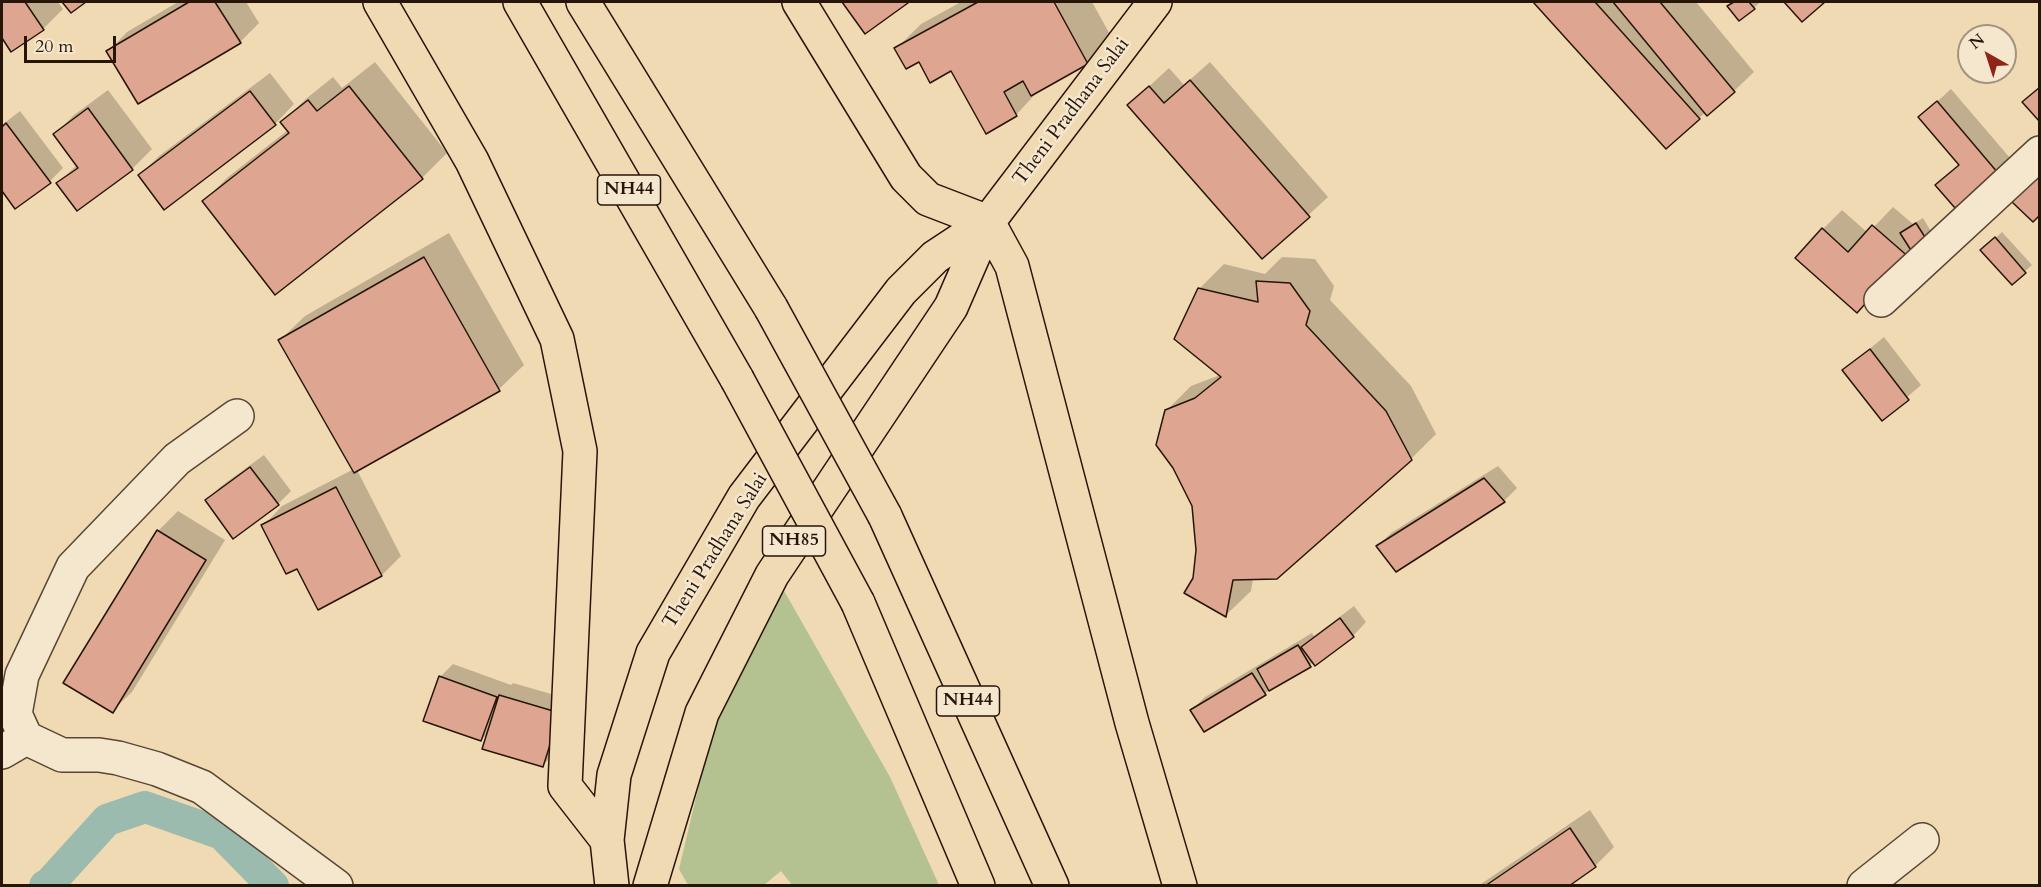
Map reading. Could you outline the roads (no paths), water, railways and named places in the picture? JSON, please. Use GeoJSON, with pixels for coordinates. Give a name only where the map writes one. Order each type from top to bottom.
{"type":"FeatureCollection","features":[{"type":"Feature","properties":{"kind":"main road"},"geometry":{"type":"LineString","coordinates":[[380,2],[472,161],[558,339],[580,451],[565,786],[607,840]]}},
{"type":"Feature","properties":{"kind":"main road","name":"NH44"},"geometry":{"type":"LineString","coordinates":[[520,2],[737,380],[858,603],[978,885]]}},
{"type":"Feature","properties":{"kind":"main road","name":"NH44"},"geometry":{"type":"LineString","coordinates":[[583,2],[771,309],[885,516],[1052,885]]}},
{"type":"Feature","properties":{"kind":"main road"},"geometry":{"type":"LineString","coordinates":[[799,2],[906,177],[928,200],[988,222],[1012,266],[1132,723],[1180,885]]}},
{"type":"Feature","properties":{"kind":"main road","name":"Theni Pradhana Salai"},"geometry":{"type":"LineString","coordinates":[[650,885],[702,713],[772,575],[951,307],[988,222],[1155,2]]}},
{"type":"Feature","properties":{"kind":"main road","name":"Theni Pradhana Salai"},"geometry":{"type":"LineString","coordinates":[[612,885],[607,840],[614,775],[652,653],[744,497],[901,291],[935,257],[988,222]]}},
{"type":"Feature","properties":{"kind":"street"},"geometry":{"type":"LineString","coordinates":[[1881,300],[2040,153]]}},
{"type":"Feature","properties":{"kind":"street"},"geometry":{"type":"LineString","coordinates":[[237,416],[177,459],[73,567],[22,675],[15,714],[14,745],[62,755],[99,755],[118,758],[202,787],[336,885]]}},
{"type":"Feature","properties":{"kind":"street"},"geometry":{"type":"LineString","coordinates":[[1864,885],[1922,840]]}},
{"type":"Feature","properties":{"kind":"waterway"},"geometry":{"type":"LineString","coordinates":[[45,886],[107,820],[145,807],[222,834],[273,886]]}}]}
